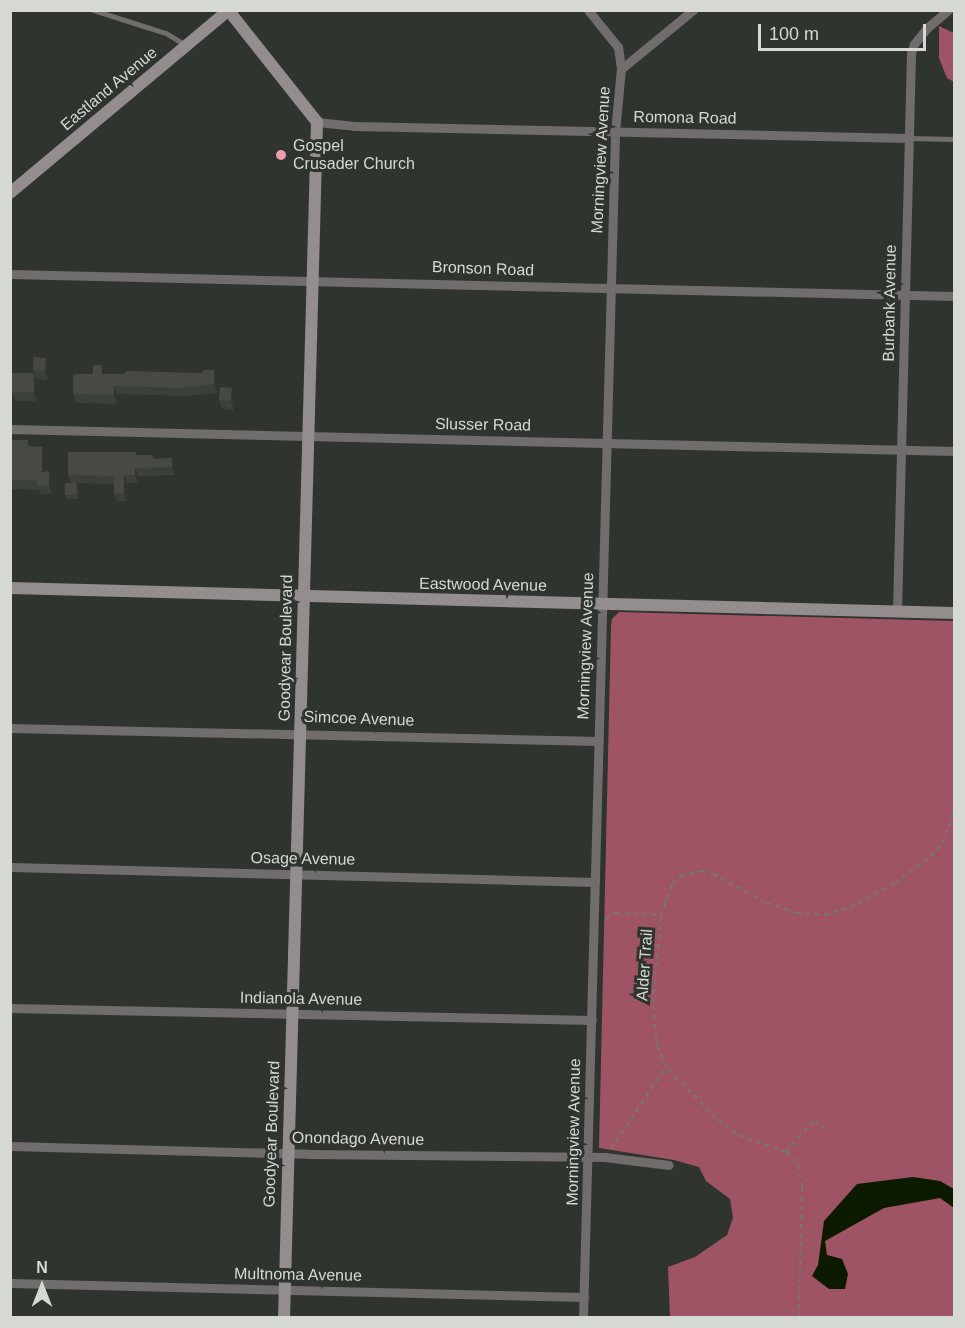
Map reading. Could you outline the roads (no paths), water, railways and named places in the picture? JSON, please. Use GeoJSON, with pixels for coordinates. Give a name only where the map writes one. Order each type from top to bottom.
{"type":"FeatureCollection","features":[{"type":"Feature","properties":{"kind":"street"},"geometry":{"type":"LineString","coordinates":[[588,10],[618,47],[621,69]]}},
{"type":"Feature","properties":{"kind":"street","name":"Morningview Avenue"},"geometry":{"type":"LineString","coordinates":[[583,1317],[615,132],[621,69],[693,10]]}},
{"type":"Feature","properties":{"kind":"street","name":"Burbank Avenue"},"geometry":{"type":"LineString","coordinates":[[897,610],[911,53],[914,44],[928,27],[948,10]]}},
{"type":"Feature","properties":{"kind":"street","name":"Eastland Avenue"},"geometry":{"type":"LineString","coordinates":[[10,193],[229,11]]}},
{"type":"Feature","properties":{"kind":"street"},"geometry":{"type":"LineString","coordinates":[[229,11],[317,122]]}},
{"type":"Feature","properties":{"kind":"street","name":"Romona Road"},"geometry":{"type":"LineString","coordinates":[[317,122],[354,126],[908,138]]}},
{"type":"Feature","properties":{"kind":"street","name":"Goodyear Boulevard"},"geometry":{"type":"LineString","coordinates":[[284,1317],[317,122]]}},
{"type":"Feature","properties":{"kind":"street","name":"Bronson Road"},"geometry":{"type":"LineString","coordinates":[[10,274],[312,279],[954,296]]}},
{"type":"Feature","properties":{"kind":"street","name":"Slusser Road"},"geometry":{"type":"LineString","coordinates":[[10,429],[954,452]]}},
{"type":"Feature","properties":{"kind":"street","name":"Eastwood Avenue"},"geometry":{"type":"LineString","coordinates":[[10,588],[954,613]]}},
{"type":"Feature","properties":{"kind":"street","name":"Simcoe Avenue"},"geometry":{"type":"LineString","coordinates":[[10,728],[301,732],[599,741]]}},
{"type":"Feature","properties":{"kind":"street","name":"Osage Avenue"},"geometry":{"type":"LineString","coordinates":[[10,867],[595,882]]}},
{"type":"Feature","properties":{"kind":"street","name":"Indianola Avenue"},"geometry":{"type":"LineString","coordinates":[[10,1008],[592,1020]]}},
{"type":"Feature","properties":{"kind":"street","name":"Onondago Avenue"},"geometry":{"type":"LineString","coordinates":[[10,1146],[287,1153],[589,1158],[605,1156],[668,1165]]}},
{"type":"Feature","properties":{"kind":"street","name":"Multnoma Avenue"},"geometry":{"type":"LineString","coordinates":[[10,1282],[584,1297]]}},
{"type":"Feature","properties":{"kind":"lane"},"geometry":{"type":"LineString","coordinates":[[93,10],[166,33],[186,45]]}},
{"type":"Feature","properties":{"kind":"lane"},"geometry":{"type":"LineString","coordinates":[[908,138],[954,140]]}},
{"type":"Feature","properties":{"kind":"place","name":"Gospel Crusader Church"},"geometry":{"type":"Point","coordinates":[281,155]}}]}
